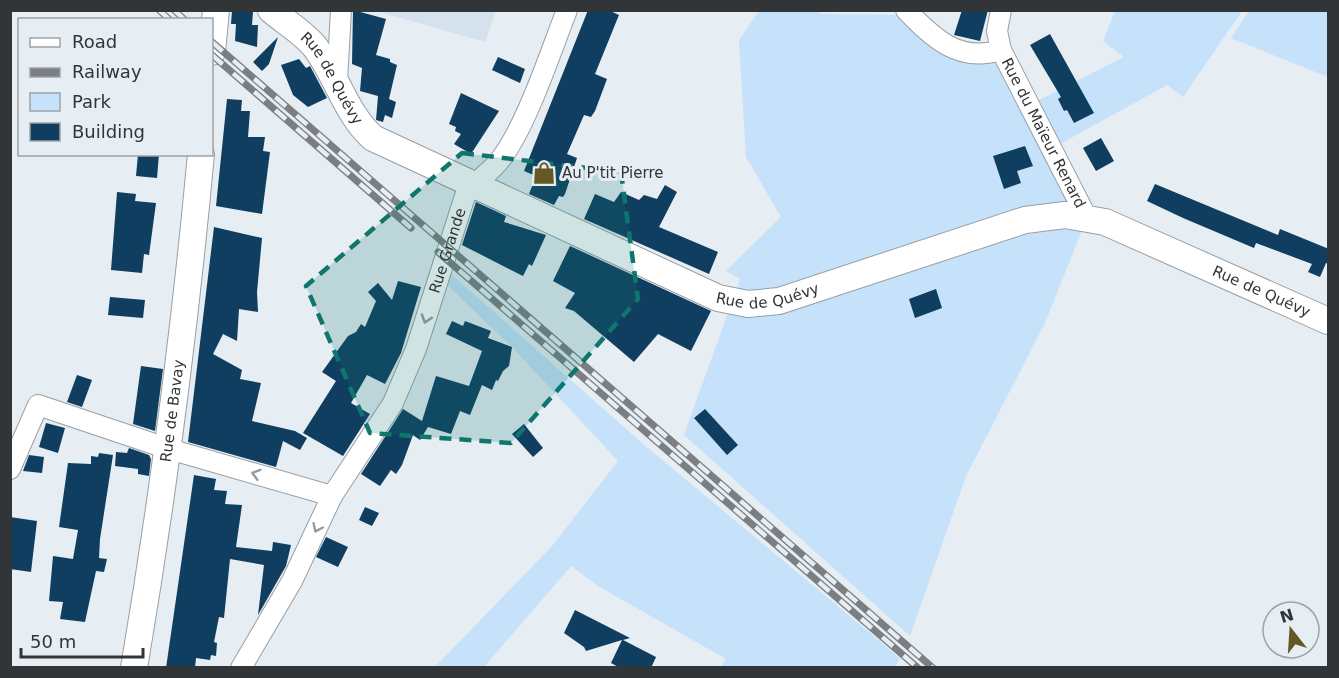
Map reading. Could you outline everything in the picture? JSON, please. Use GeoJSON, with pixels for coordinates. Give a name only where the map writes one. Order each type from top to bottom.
{"type":"FeatureCollection","features":[{"type":"Feature","properties":{"kind":"main road"},"geometry":{"type":"LineString","coordinates":[[213,42],[216,10]]}},
{"type":"Feature","properties":{"kind":"main road","name":"Rue de Quévy"},"geometry":{"type":"LineString","coordinates":[[271,10],[314,45],[337,81],[360,127],[373,138],[705,292],[748,304],[779,302],[1025,220],[1065,215],[1105,222],[1329,321]]}},
{"type":"Feature","properties":{"kind":"main road","name":"Rue de Bavay"},"geometry":{"type":"LineString","coordinates":[[134,668],[169,449],[188,298],[201,156]]}},
{"type":"Feature","properties":{"kind":"street"},"geometry":{"type":"LineString","coordinates":[[337,81],[341,10]]}},
{"type":"Feature","properties":{"kind":"street","name":"Rue Grande"},"geometry":{"type":"LineString","coordinates":[[241,668],[292,581],[332,496],[393,403],[416,349],[465,196],[472,184],[486,176],[501,159],[518,127],[567,10]]}},
{"type":"Feature","properties":{"kind":"street","name":"Rue du Maïeur Renard"},"geometry":{"type":"LineString","coordinates":[[906,10],[954,50],[985,55],[1001,50],[1088,218]]}},
{"type":"Feature","properties":{"kind":"street"},"geometry":{"type":"LineString","coordinates":[[1001,10],[997,31],[1001,50]]}},
{"type":"Feature","properties":{"kind":"street"},"geometry":{"type":"LineString","coordinates":[[10,469],[38,405],[169,449],[332,496]]}},
{"type":"Feature","properties":{"kind":"highlighted area"},"geometry":{"type":"Polygon","coordinates":[[[462,153],[621,172],[638,299],[511,443],[370,433],[306,286],[462,153]]]}},
{"type":"Feature","properties":{"kind":"shaded area"},"geometry":{"type":"Polygon","coordinates":[[[496,10],[485,42],[376,11],[496,10]]]}},
{"type":"Feature","properties":{"kind":"green space"},"geometry":{"type":"Polygon","coordinates":[[[759,11],[910,15],[954,50],[1001,50],[1087,218],[1045,323],[966,476],[910,636],[684,435],[740,279],[726,271],[781,217],[746,157],[739,40],[759,11]]]}},
{"type":"Feature","properties":{"kind":"green space"},"geometry":{"type":"Polygon","coordinates":[[[1115,11],[1242,11],[1183,97],[1167,85],[1060,144],[1037,101],[1124,57],[1103,41],[1115,11]]]}},
{"type":"Feature","properties":{"kind":"green space"},"geometry":{"type":"Polygon","coordinates":[[[1249,11],[1328,11],[1328,77],[1231,38],[1249,11]]]}},
{"type":"Feature","properties":{"kind":"green space"},"geometry":{"type":"Polygon","coordinates":[[[444,268],[642,443],[889,649],[899,658],[896,667],[721,667],[726,659],[598,586],[571,566],[484,667],[434,668],[553,545],[618,461],[512,347],[441,279],[444,268]]]}},
{"type":"Feature","properties":{"kind":"building"},"geometry":{"type":"Polygon","coordinates":[[[353,10],[386,19],[376,55],[390,59],[390,62],[397,65],[389,99],[396,102],[392,118],[385,115],[383,122],[376,120],[378,96],[360,91],[362,68],[352,64],[353,10]]]}},
{"type":"Feature","properties":{"kind":"building"},"geometry":{"type":"Polygon","coordinates":[[[588,10],[608,10],[619,15],[595,74],[607,79],[595,111],[591,117],[584,115],[567,154],[577,158],[565,194],[563,197],[559,196],[554,205],[529,194],[536,176],[524,171],[588,10]]]}},
{"type":"Feature","properties":{"kind":"building"},"geometry":{"type":"Polygon","coordinates":[[[962,10],[988,10],[980,41],[954,35],[962,10]]]}},
{"type":"Feature","properties":{"kind":"building"},"geometry":{"type":"Polygon","coordinates":[[[232,11],[253,12],[252,25],[258,25],[257,47],[235,41],[236,24],[231,24],[232,11]]]}},
{"type":"Feature","properties":{"kind":"building"},"geometry":{"type":"Polygon","coordinates":[[[1050,34],[1094,113],[1074,123],[1067,110],[1064,111],[1058,99],[1061,97],[1030,45],[1050,34]]]}},
{"type":"Feature","properties":{"kind":"building"},"geometry":{"type":"Polygon","coordinates":[[[278,37],[269,64],[262,71],[253,62],[278,37]]]}},
{"type":"Feature","properties":{"kind":"building"},"geometry":{"type":"Polygon","coordinates":[[[498,57],[525,69],[520,83],[492,70],[498,57]]]}},
{"type":"Feature","properties":{"kind":"building"},"geometry":{"type":"Polygon","coordinates":[[[299,59],[306,68],[310,66],[327,98],[308,107],[293,95],[281,65],[299,59]]]}},
{"type":"Feature","properties":{"kind":"building"},"geometry":{"type":"Polygon","coordinates":[[[461,93],[499,111],[471,154],[454,144],[461,134],[455,131],[456,127],[449,124],[461,93]]]}},
{"type":"Feature","properties":{"kind":"building"},"geometry":{"type":"Polygon","coordinates":[[[227,99],[242,100],[241,111],[250,111],[248,137],[265,137],[263,151],[270,152],[262,214],[216,206],[227,99]]]}},
{"type":"Feature","properties":{"kind":"building"},"geometry":{"type":"Polygon","coordinates":[[[1101,138],[1114,161],[1096,171],[1083,148],[1101,138]]]}},
{"type":"Feature","properties":{"kind":"building"},"geometry":{"type":"Polygon","coordinates":[[[1025,146],[1033,166],[1017,171],[1021,183],[1004,189],[993,156],[1025,146]]]}},
{"type":"Feature","properties":{"kind":"building"},"geometry":{"type":"Polygon","coordinates":[[[138,156],[159,156],[157,178],[136,176],[138,156]]]}},
{"type":"Feature","properties":{"kind":"building"},"geometry":{"type":"Polygon","coordinates":[[[1155,184],[1278,235],[1280,229],[1329,249],[1329,264],[1326,263],[1320,277],[1308,272],[1312,264],[1256,243],[1254,248],[1183,218],[1147,201],[1155,184]]]}},
{"type":"Feature","properties":{"kind":"building"},"geometry":{"type":"Polygon","coordinates":[[[665,185],[677,192],[659,227],[718,252],[709,274],[584,219],[595,194],[614,202],[621,192],[639,200],[644,195],[657,199],[665,185]]]}},
{"type":"Feature","properties":{"kind":"building"},"geometry":{"type":"Polygon","coordinates":[[[117,192],[136,194],[135,201],[156,203],[149,255],[144,254],[142,273],[111,270],[117,192]]]}},
{"type":"Feature","properties":{"kind":"building"},"geometry":{"type":"Polygon","coordinates":[[[476,202],[506,216],[504,222],[546,235],[532,266],[529,264],[523,276],[462,245],[476,202]]]}},
{"type":"Feature","properties":{"kind":"building"},"geometry":{"type":"Polygon","coordinates":[[[214,227],[262,238],[257,292],[258,312],[239,309],[237,341],[223,334],[213,354],[242,370],[240,379],[261,383],[252,421],[295,431],[307,438],[300,450],[283,441],[276,467],[188,442],[214,227]]]}},
{"type":"Feature","properties":{"kind":"building"},"geometry":{"type":"Polygon","coordinates":[[[570,246],[711,311],[691,351],[658,334],[634,362],[574,311],[565,308],[575,293],[553,281],[570,246]]]}},
{"type":"Feature","properties":{"kind":"building"},"geometry":{"type":"Polygon","coordinates":[[[398,281],[421,287],[401,353],[385,384],[367,375],[351,403],[370,414],[343,456],[303,433],[336,381],[322,372],[348,336],[356,332],[361,324],[365,327],[376,301],[368,292],[378,283],[392,300],[398,281]]]}},
{"type":"Feature","properties":{"kind":"building"},"geometry":{"type":"Polygon","coordinates":[[[936,289],[942,308],[915,318],[909,299],[936,289]]]}},
{"type":"Feature","properties":{"kind":"building"},"geometry":{"type":"Polygon","coordinates":[[[110,297],[145,300],[143,318],[108,315],[110,297]]]}},
{"type":"Feature","properties":{"kind":"building"},"geometry":{"type":"Polygon","coordinates":[[[452,321],[463,326],[465,321],[491,331],[488,338],[512,347],[509,366],[503,371],[498,381],[496,380],[492,390],[482,385],[470,415],[460,411],[451,434],[428,427],[420,440],[413,435],[402,465],[396,474],[391,470],[380,486],[361,474],[403,409],[422,421],[436,376],[469,386],[482,351],[446,334],[452,321]]]}},
{"type":"Feature","properties":{"kind":"building"},"geometry":{"type":"Polygon","coordinates":[[[141,366],[163,369],[155,431],[133,424],[141,366]]]}},
{"type":"Feature","properties":{"kind":"building"},"geometry":{"type":"Polygon","coordinates":[[[77,375],[92,380],[82,407],[67,402],[77,375]]]}},
{"type":"Feature","properties":{"kind":"building"},"geometry":{"type":"Polygon","coordinates":[[[705,409],[738,445],[727,455],[694,418],[705,409]]]}},
{"type":"Feature","properties":{"kind":"building"},"geometry":{"type":"Polygon","coordinates":[[[46,423],[65,428],[58,453],[39,447],[46,423]]]}},
{"type":"Feature","properties":{"kind":"building"},"geometry":{"type":"Polygon","coordinates":[[[524,424],[543,448],[533,457],[512,434],[524,424]]]}},
{"type":"Feature","properties":{"kind":"building"},"geometry":{"type":"Polygon","coordinates":[[[129,448],[149,455],[151,459],[149,476],[138,474],[138,469],[115,466],[116,452],[127,453],[129,448]]]}},
{"type":"Feature","properties":{"kind":"building"},"geometry":{"type":"Polygon","coordinates":[[[99,453],[113,455],[100,539],[99,558],[107,559],[104,572],[96,571],[85,622],[60,619],[63,602],[49,601],[53,556],[73,559],[78,530],[59,527],[68,463],[91,464],[91,456],[98,457],[99,453]]]}},
{"type":"Feature","properties":{"kind":"building"},"geometry":{"type":"Polygon","coordinates":[[[29,455],[44,457],[42,473],[23,471],[29,455]]]}},
{"type":"Feature","properties":{"kind":"building"},"geometry":{"type":"Polygon","coordinates":[[[194,475],[216,479],[214,490],[227,491],[225,504],[242,505],[236,547],[272,551],[273,542],[291,545],[286,566],[258,615],[264,565],[230,559],[224,618],[219,617],[214,642],[217,643],[216,656],[211,655],[210,660],[196,658],[195,668],[166,668],[194,475]]]}},
{"type":"Feature","properties":{"kind":"building"},"geometry":{"type":"Polygon","coordinates":[[[365,507],[379,513],[372,526],[359,520],[365,507]]]}},
{"type":"Feature","properties":{"kind":"building"},"geometry":{"type":"Polygon","coordinates":[[[10,517],[37,521],[31,572],[10,569],[10,517]]]}},
{"type":"Feature","properties":{"kind":"building"},"geometry":{"type":"Polygon","coordinates":[[[326,537],[348,547],[338,567],[316,557],[326,537]]]}},
{"type":"Feature","properties":{"kind":"building"},"geometry":{"type":"Polygon","coordinates":[[[575,610],[630,638],[623,640],[656,657],[651,668],[620,668],[611,663],[622,640],[586,651],[584,647],[564,633],[575,610]]]}},
{"type":"Feature","properties":{"kind":"railway"},"geometry":{"type":"LineString","coordinates":[[159,10],[168,18]]}},
{"type":"Feature","properties":{"kind":"railway"},"geometry":{"type":"LineString","coordinates":[[174,10],[183,18]]}},
{"type":"Feature","properties":{"kind":"railway"},"geometry":{"type":"LineString","coordinates":[[213,43],[933,668]]}},
{"type":"Feature","properties":{"kind":"railway"},"geometry":{"type":"LineString","coordinates":[[213,56],[411,228]]}},
{"type":"Feature","properties":{"kind":"railway"},"geometry":{"type":"LineString","coordinates":[[438,252],[918,668]]}},
{"type":"Feature","properties":{"kind":"place","name":"Au P'tit Pierre"},"geometry":{"type":"Point","coordinates":[544,173]}}]}
